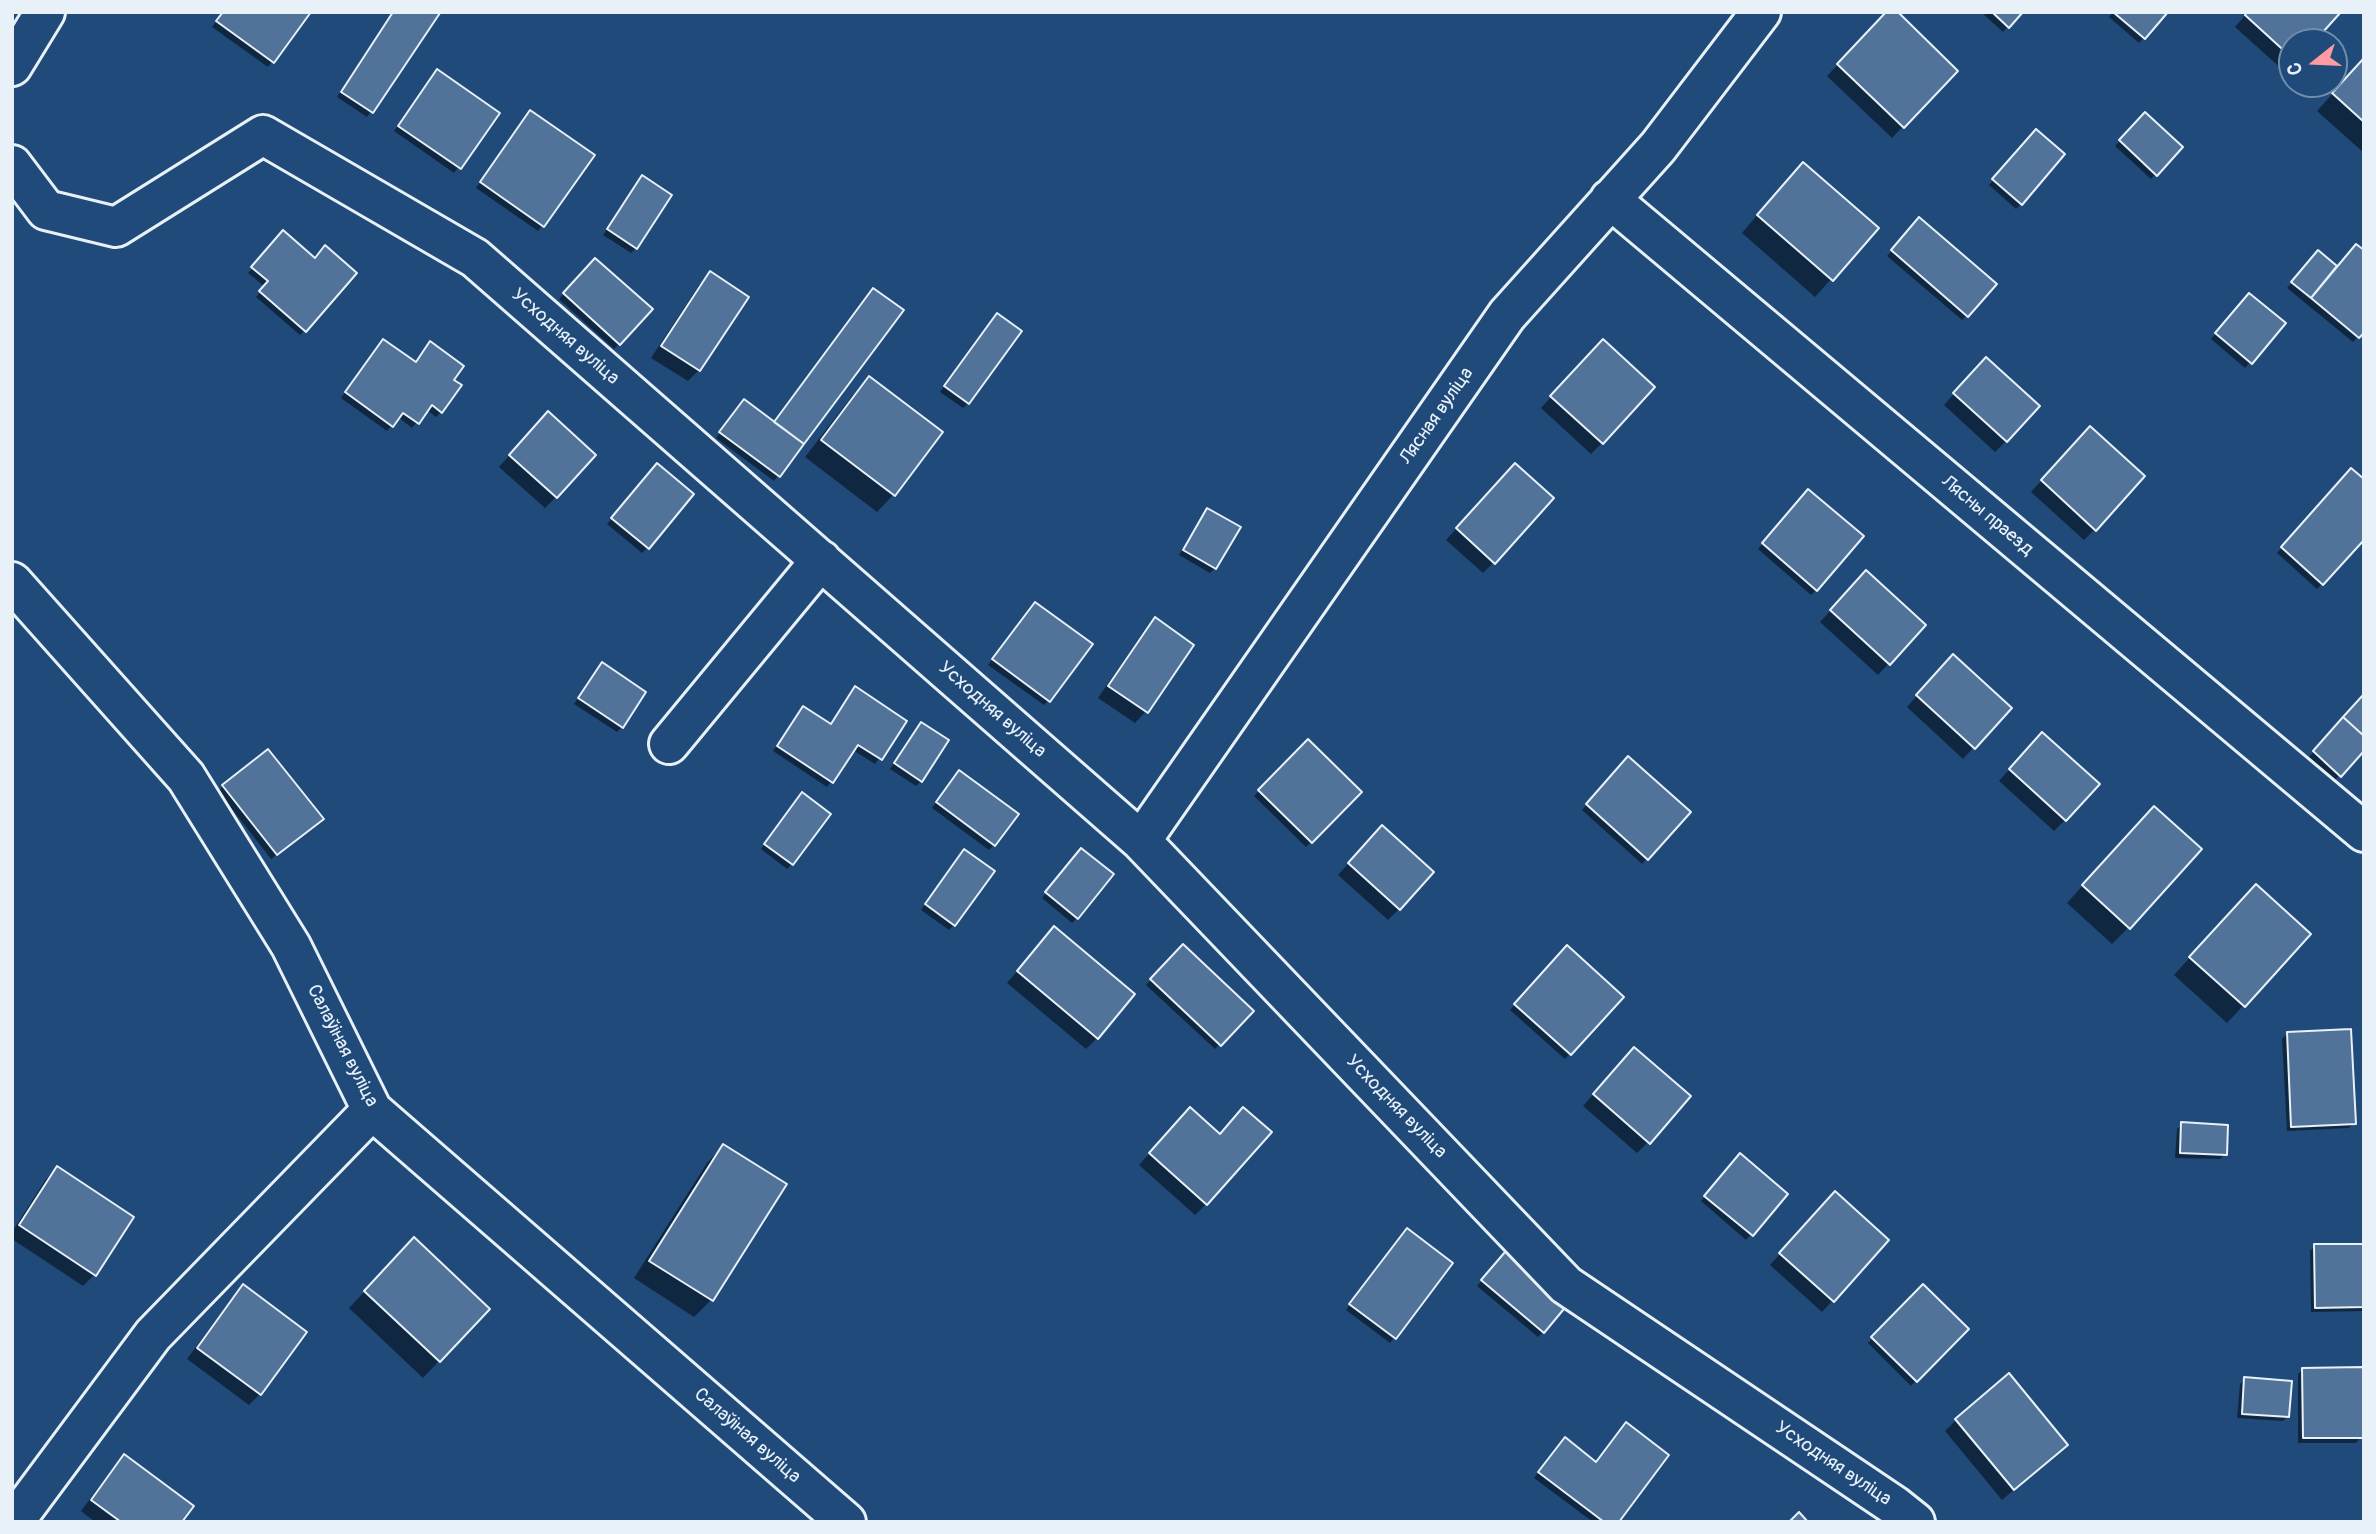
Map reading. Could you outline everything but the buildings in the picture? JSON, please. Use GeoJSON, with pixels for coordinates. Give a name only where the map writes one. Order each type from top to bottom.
{"type":"FeatureCollection","features":[{"type":"Feature","properties":{"kind":"street"},"geometry":{"type":"LineString","coordinates":[[12,65],[45,12]]}},
{"type":"Feature","properties":{"kind":"street","name":"Лясная вуліца"},"geometry":{"type":"LineString","coordinates":[[1141,841],[1507,316],[1658,147],[1760,12]]}},
{"type":"Feature","properties":{"kind":"street","name":"Усходняя вуліца"},"geometry":{"type":"LineString","coordinates":[[12,164],[46,210],[116,227],[263,135],[475,258],[1141,841],[1566,1285],[1915,1522]]}},
{"type":"Feature","properties":{"kind":"street","name":"Лясны праезд"},"geometry":{"type":"LineString","coordinates":[[1610,199],[2364,832]]}},
{"type":"Feature","properties":{"kind":"street"},"geometry":{"type":"LineString","coordinates":[[669,744],[821,560]]}},
{"type":"Feature","properties":{"kind":"street","name":"Салаўіная вуліца"},"geometry":{"type":"LineString","coordinates":[[12,582],[186,777],[291,946],[372,1110],[846,1522]]}},
{"type":"Feature","properties":{"kind":"street"},"geometry":{"type":"LineString","coordinates":[[14,1521],[153,1335],[372,1110]]}}]}
